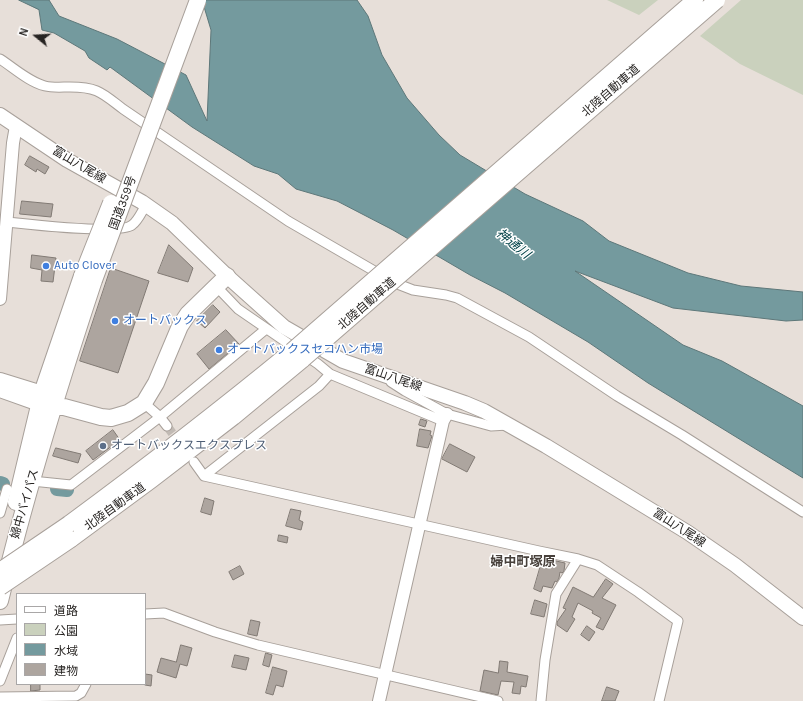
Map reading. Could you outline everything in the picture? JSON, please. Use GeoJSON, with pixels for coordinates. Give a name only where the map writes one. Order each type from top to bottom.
{"type":"FeatureCollection","features":[{"type":"Feature","properties":{"kind":"highway","name":"国道359号"},"geometry":{"type":"LineString","coordinates":[[51,402],[115,194],[187,0]]}},
{"type":"Feature","properties":{"kind":"highway","name":"国道359号"},"geometry":{"type":"LineString","coordinates":[[88,278],[198,0]]}},
{"type":"Feature","properties":{"kind":"highway","name":"北陸自動車道"},"geometry":{"type":"LineString","coordinates":[[298,355],[695,0]]}},
{"type":"Feature","properties":{"kind":"highway","name":"北陸自動車道"},"geometry":{"type":"LineString","coordinates":[[0,587],[150,464],[218,411],[298,355],[717,0]]}},
{"type":"Feature","properties":{"kind":"highway"},"geometry":{"type":"LineString","coordinates":[[51,402],[101,417],[111,418],[128,413],[144,402],[156,383],[180,326],[188,314],[221,281]]}},
{"type":"Feature","properties":{"kind":"highway","name":"婦中バイパス"},"geometry":{"type":"LineString","coordinates":[[0,601],[32,481],[51,402]]}},
{"type":"Feature","properties":{"kind":"highway","name":"婦中バイパス"},"geometry":{"type":"LineString","coordinates":[[0,570],[8,490],[51,402]]}},
{"type":"Feature","properties":{"kind":"highway","name":"北陸自動車道"},"geometry":{"type":"LineString","coordinates":[[0,570],[70,531]]}},
{"type":"Feature","properties":{"kind":"main road","name":"富山八尾線"},"geometry":{"type":"LineString","coordinates":[[0,115],[67,160],[146,205],[172,223],[221,281],[284,327],[344,361],[465,402],[509,425],[687,532],[735,565],[803,618]]}},
{"type":"Feature","properties":{"kind":"main road"},"geometry":{"type":"LineString","coordinates":[[0,380],[51,402]]}},
{"type":"Feature","properties":{"kind":"main road"},"geometry":{"type":"LineString","coordinates":[[0,390],[51,402]]}},
{"type":"Feature","properties":{"kind":"street"},"geometry":{"type":"LineString","coordinates":[[0,59],[34,82],[46,86],[92,88],[101,92],[123,109],[288,221],[395,283],[413,290],[457,298],[529,337],[617,396],[682,435],[803,512]]}},
{"type":"Feature","properties":{"kind":"street"},"geometry":{"type":"LineString","coordinates":[[0,298],[5,216],[16,126]]}},
{"type":"Feature","properties":{"kind":"street"},"geometry":{"type":"LineString","coordinates":[[5,216],[84,229],[125,229],[132,225],[146,205]]}},
{"type":"Feature","properties":{"kind":"street"},"geometry":{"type":"LineString","coordinates":[[221,281],[238,309],[312,359],[330,374],[445,417],[491,426],[509,425]]}},
{"type":"Feature","properties":{"kind":"street"},"geometry":{"type":"LineString","coordinates":[[32,481],[71,485],[160,417],[266,329]]}},
{"type":"Feature","properties":{"kind":"street"},"geometry":{"type":"LineString","coordinates":[[378,373],[445,417]]}},
{"type":"Feature","properties":{"kind":"street"},"geometry":{"type":"LineString","coordinates":[[204,476],[319,386],[330,374]]}},
{"type":"Feature","properties":{"kind":"street"},"geometry":{"type":"LineString","coordinates":[[144,402],[167,426]]}},
{"type":"Feature","properties":{"kind":"street"},"geometry":{"type":"LineString","coordinates":[[379,701],[445,417]]}},
{"type":"Feature","properties":{"kind":"street"},"geometry":{"type":"LineString","coordinates":[[194,462],[204,476],[597,564],[678,621],[659,701]]}},
{"type":"Feature","properties":{"kind":"street"},"geometry":{"type":"LineString","coordinates":[[0,514],[8,490]]}},
{"type":"Feature","properties":{"kind":"street"},"geometry":{"type":"LineString","coordinates":[[541,701],[545,660],[556,594],[578,559]]}},
{"type":"Feature","properties":{"kind":"street"},"geometry":{"type":"LineString","coordinates":[[146,614],[164,613],[216,632],[258,645],[498,701]]}},
{"type":"Feature","properties":{"kind":"street"},"geometry":{"type":"LineString","coordinates":[[0,620],[16,619]]}},
{"type":"Feature","properties":{"kind":"street"},"geometry":{"type":"LineString","coordinates":[[0,681],[16,641]]}},
{"type":"Feature","properties":{"kind":"street"},"geometry":{"type":"LineString","coordinates":[[0,697],[76,696],[81,693],[85,685]]}},
{"type":"Feature","properties":{"kind":"green space"},"geometry":{"type":"Polygon","coordinates":[[[607,0],[658,0],[639,15],[607,0]]]}},
{"type":"Feature","properties":{"kind":"green space"},"geometry":{"type":"Polygon","coordinates":[[[741,0],[803,0],[803,95],[740,64],[700,36],[741,0]]]}},
{"type":"Feature","properties":{"kind":"water","name":"神通川"},"geometry":{"type":"Polygon","coordinates":[[[19,0],[49,0],[59,16],[117,39],[186,75],[207,121],[211,30],[202,0],[357,0],[368,16],[382,55],[407,98],[439,135],[460,155],[525,194],[583,221],[609,241],[688,273],[741,286],[803,292],[803,320],[786,321],[673,308],[575,271],[683,345],[722,361],[803,406],[803,478],[648,383],[588,342],[505,293],[470,275],[393,230],[337,201],[296,189],[278,174],[254,166],[192,127],[110,67],[107,70],[89,58],[85,51],[54,33],[42,30],[39,10],[19,0]]]}},
{"type":"Feature","properties":{"kind":"building"},"geometry":{"type":"Polygon","coordinates":[[[30,156],[49,167],[45,174],[37,169],[36,172],[25,165],[30,156]]]}},
{"type":"Feature","properties":{"kind":"building"},"geometry":{"type":"Polygon","coordinates":[[[22,201],[53,204],[51,217],[20,214],[22,201]]]}},
{"type":"Feature","properties":{"kind":"building"},"geometry":{"type":"Polygon","coordinates":[[[169,245],[193,268],[188,282],[158,273],[169,245]]]}},
{"type":"Feature","properties":{"kind":"building"},"geometry":{"type":"Polygon","coordinates":[[[32,255],[56,258],[53,282],[41,281],[42,270],[31,268],[32,255]]]}},
{"type":"Feature","properties":{"kind":"building","name":"オートバックス"},"geometry":{"type":"Polygon","coordinates":[[[111,268],[149,281],[118,373],[80,361],[111,268]]]}},
{"type":"Feature","properties":{"kind":"building"},"geometry":{"type":"Polygon","coordinates":[[[213,305],[220,312],[205,328],[197,321],[213,305]]]}},
{"type":"Feature","properties":{"kind":"building","name":"オートバックスセコハン市場"},"geometry":{"type":"Polygon","coordinates":[[[226,330],[239,344],[209,369],[197,354],[226,330]]]}},
{"type":"Feature","properties":{"kind":"building"},"geometry":{"type":"Polygon","coordinates":[[[421,419],[427,421],[425,427],[419,425],[421,419]]]}},
{"type":"Feature","properties":{"kind":"building"},"geometry":{"type":"Polygon","coordinates":[[[420,429],[431,431],[430,435],[432,436],[428,448],[417,446],[420,429]]]}},
{"type":"Feature","properties":{"kind":"building","name":"オートバックスエクスプレス"},"geometry":{"type":"Polygon","coordinates":[[[113,430],[120,440],[93,460],[86,451],[113,430]]]}},
{"type":"Feature","properties":{"kind":"building"},"geometry":{"type":"Polygon","coordinates":[[[450,444],[475,457],[467,472],[442,459],[450,444]]]}},
{"type":"Feature","properties":{"kind":"building"},"geometry":{"type":"Polygon","coordinates":[[[56,448],[81,454],[78,463],[53,456],[56,448]]]}},
{"type":"Feature","properties":{"kind":"building"},"geometry":{"type":"Polygon","coordinates":[[[205,498],[214,501],[211,515],[201,512],[205,498]]]}},
{"type":"Feature","properties":{"kind":"building"},"geometry":{"type":"Polygon","coordinates":[[[291,509],[301,511],[299,520],[303,522],[301,530],[286,526],[291,509]]]}},
{"type":"Feature","properties":{"kind":"building"},"geometry":{"type":"Polygon","coordinates":[[[279,535],[288,537],[287,543],[278,541],[279,535]]]}},
{"type":"Feature","properties":{"kind":"building"},"geometry":{"type":"Polygon","coordinates":[[[543,558],[565,563],[564,571],[562,573],[560,572],[557,582],[555,581],[552,588],[543,586],[541,592],[534,589],[543,558]]]}},
{"type":"Feature","properties":{"kind":"building"},"geometry":{"type":"Polygon","coordinates":[[[240,566],[244,574],[233,580],[229,572],[240,566]]]}},
{"type":"Feature","properties":{"kind":"building"},"geometry":{"type":"Polygon","coordinates":[[[606,579],[613,584],[602,598],[616,605],[603,630],[596,627],[601,618],[592,613],[593,611],[578,603],[572,617],[575,619],[567,632],[557,625],[557,622],[566,609],[563,608],[573,587],[593,597],[606,579]]]}},
{"type":"Feature","properties":{"kind":"building"},"geometry":{"type":"Polygon","coordinates":[[[535,600],[547,604],[544,617],[531,614],[535,600]]]}},
{"type":"Feature","properties":{"kind":"building"},"geometry":{"type":"Polygon","coordinates":[[[251,620],[260,622],[257,636],[248,634],[251,620]]]}},
{"type":"Feature","properties":{"kind":"building"},"geometry":{"type":"Polygon","coordinates":[[[587,626],[595,632],[589,641],[581,635],[587,626]]]}},
{"type":"Feature","properties":{"kind":"building"},"geometry":{"type":"Polygon","coordinates":[[[181,645],[192,648],[187,666],[180,664],[176,678],[157,672],[161,658],[176,662],[181,645]]]}},
{"type":"Feature","properties":{"kind":"building"},"geometry":{"type":"Polygon","coordinates":[[[266,653],[272,655],[269,667],[263,665],[266,653]]]}},
{"type":"Feature","properties":{"kind":"building"},"geometry":{"type":"Polygon","coordinates":[[[235,655],[249,658],[246,670],[232,667],[235,655]]]}},
{"type":"Feature","properties":{"kind":"building"},"geometry":{"type":"Polygon","coordinates":[[[500,661],[508,662],[507,672],[528,676],[526,687],[521,686],[520,694],[512,693],[514,682],[501,681],[498,695],[480,691],[484,670],[498,673],[500,661]]]}},
{"type":"Feature","properties":{"kind":"building"},"geometry":{"type":"Polygon","coordinates":[[[273,667],[287,671],[283,687],[276,685],[273,695],[266,693],[273,667]]]}},
{"type":"Feature","properties":{"kind":"building"},"geometry":{"type":"Polygon","coordinates":[[[146,674],[152,675],[151,686],[145,685],[146,674]]]}},
{"type":"Feature","properties":{"kind":"building"},"geometry":{"type":"Polygon","coordinates":[[[31,685],[40,685],[40,690],[31,691],[31,685]]]}},
{"type":"Feature","properties":{"kind":"building"},"geometry":{"type":"Polygon","coordinates":[[[607,687],[619,691],[615,701],[602,701],[607,687]]]}},
{"type":"Feature","properties":{"kind":"waterway"},"geometry":{"type":"LineString","coordinates":[[57,489],[67,490]]}},
{"type":"Feature","properties":{"kind":"tunnel"},"geometry":{"type":"LineString","coordinates":[[167,426],[181,445]]}},
{"type":"Feature","properties":{"kind":"place","name":"Auto Clover"},"geometry":{"type":"Point","coordinates":[46,266]}},
{"type":"Feature","properties":{"kind":"place","name":"オートバックス"},"geometry":{"type":"Point","coordinates":[115,321]}},
{"type":"Feature","properties":{"kind":"place","name":"オートバックスセコハン市場"},"geometry":{"type":"Point","coordinates":[219,350]}},
{"type":"Feature","properties":{"kind":"place","name":"オートバックスエクスプレス"},"geometry":{"type":"Point","coordinates":[103,446]}},
{"type":"Feature","properties":{"kind":"district","name":"婦中町塚原"},"geometry":{"type":"Point","coordinates":[523,562]}}]}
